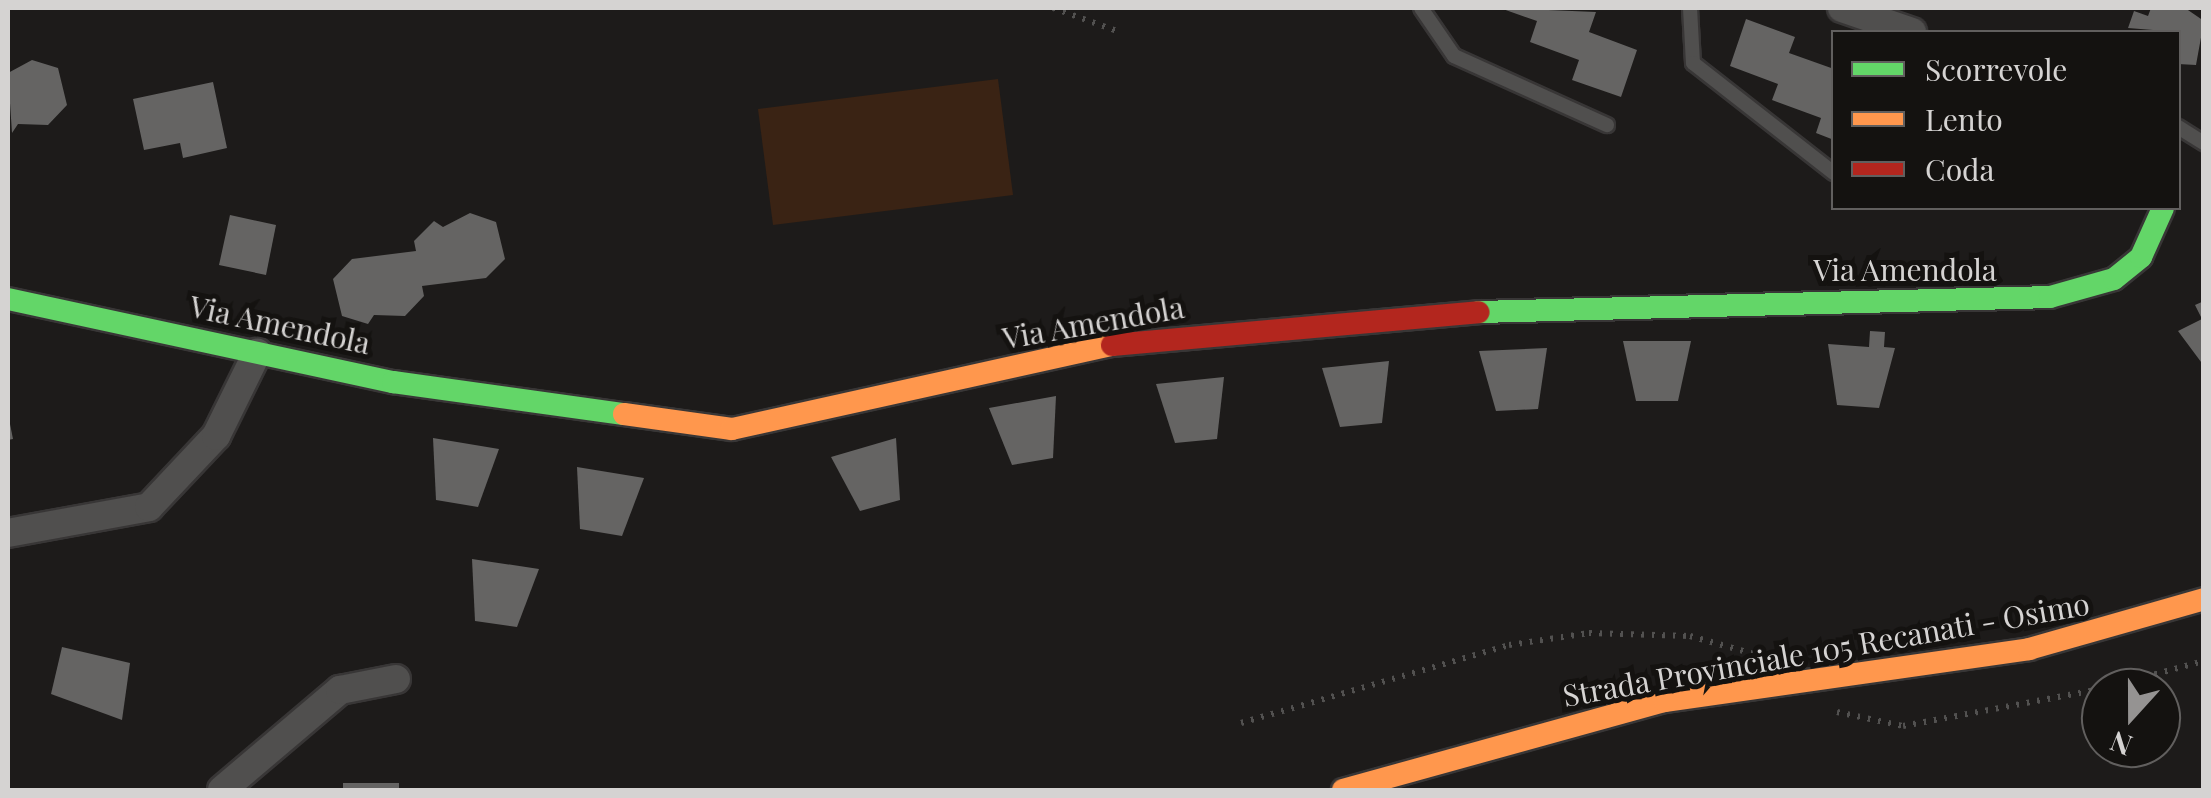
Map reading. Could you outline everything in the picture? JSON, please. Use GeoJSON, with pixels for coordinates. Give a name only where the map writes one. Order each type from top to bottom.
{"type":"FeatureCollection","features":[{"type":"Feature","properties":{"kind":"street"},"geometry":{"type":"LineString","coordinates":[[1842,8],[1906,30]]}},
{"type":"Feature","properties":{"kind":"street","name":"Via Amendola"},"geometry":{"type":"LineString","coordinates":[[8,299],[393,382],[732,429],[1114,345],[1279,326],[1590,304],[2050,298],[2114,279],[2142,257],[2162,210]]}},
{"type":"Feature","properties":{"kind":"street"},"geometry":{"type":"LineString","coordinates":[[8,533],[149,507],[216,436],[257,352]]}},
{"type":"Feature","properties":{"kind":"street","name":"Strada Provinciale 105 Recanati - Osimo"},"geometry":{"type":"LineString","coordinates":[[1343,790],[1548,730],[1790,682],[2029,649],[2204,599]]}},
{"type":"Feature","properties":{"kind":"street"},"geometry":{"type":"LineString","coordinates":[[222,790],[340,690],[396,679]]}},
{"type":"Feature","properties":{"kind":"lane"},"geometry":{"type":"LineString","coordinates":[[1420,8],[1454,56],[1607,125]]}},
{"type":"Feature","properties":{"kind":"lane"},"geometry":{"type":"LineString","coordinates":[[1690,8],[1692,63],[1831,170]]}},
{"type":"Feature","properties":{"kind":"lane"},"geometry":{"type":"LineString","coordinates":[[2181,129],[2204,142]]}},
{"type":"Feature","properties":{"kind":"path"},"geometry":{"type":"LineString","coordinates":[[1054,8],[1117,31]]}},
{"type":"Feature","properties":{"kind":"path"},"geometry":{"type":"LineString","coordinates":[[1241,723],[1508,645],[1589,633],[1738,645],[1838,713],[1903,726],[2081,692]]}},
{"type":"Feature","properties":{"kind":"path"},"geometry":{"type":"LineString","coordinates":[[2178,668],[2204,661]]}},
{"type":"Feature","properties":{"kind":"shaded area"},"geometry":{"type":"Polygon","coordinates":[[[998,79],[1013,195],[773,225],[758,109],[998,79]]]}},
{"type":"Feature","properties":{"kind":"building"},"geometry":{"type":"Polygon","coordinates":[[[1500,8],[1596,12],[1589,32],[1637,50],[1621,97],[1572,80],[1579,60],[1530,42],[1537,21],[1500,8]]]}},
{"type":"Feature","properties":{"kind":"building"},"geometry":{"type":"Polygon","coordinates":[[[2151,8],[2185,8],[2204,21],[2196,65],[2181,64],[2181,30],[2128,28],[2134,11],[2148,16],[2151,8]]]}},
{"type":"Feature","properties":{"kind":"building"},"geometry":{"type":"Polygon","coordinates":[[[1746,19],[1795,37],[1789,53],[1831,68],[1831,139],[1816,133],[1821,118],[1772,100],[1778,84],[1730,66],[1746,19]]]}},
{"type":"Feature","properties":{"kind":"building"},"geometry":{"type":"Polygon","coordinates":[[[32,60],[58,68],[67,105],[48,125],[18,124],[12,133],[8,73],[32,60]]]}},
{"type":"Feature","properties":{"kind":"building"},"geometry":{"type":"Polygon","coordinates":[[[213,82],[227,148],[183,158],[180,143],[144,150],[133,99],[213,82]]]}},
{"type":"Feature","properties":{"kind":"building"},"geometry":{"type":"Polygon","coordinates":[[[470,213],[496,222],[505,259],[486,278],[422,286],[424,296],[405,316],[374,315],[368,324],[342,316],[333,279],[352,259],[416,251],[414,241],[434,221],[443,227],[470,213]]]}},
{"type":"Feature","properties":{"kind":"building"},"geometry":{"type":"Polygon","coordinates":[[[230,215],[276,225],[266,275],[219,265],[230,215]]]}},
{"type":"Feature","properties":{"kind":"building"},"geometry":{"type":"Polygon","coordinates":[[[2204,301],[2204,366],[2178,331],[2202,319],[2195,305],[2204,301]]]}},
{"type":"Feature","properties":{"kind":"building"},"geometry":{"type":"Polygon","coordinates":[[[1870,331],[1885,332],[1884,347],[1895,348],[1879,408],[1837,405],[1828,344],[1869,347],[1870,331]]]}},
{"type":"Feature","properties":{"kind":"building"},"geometry":{"type":"Polygon","coordinates":[[[1623,341],[1691,341],[1678,401],[1636,401],[1623,341]]]}},
{"type":"Feature","properties":{"kind":"building"},"geometry":{"type":"Polygon","coordinates":[[[1547,348],[1538,409],[1496,411],[1479,351],[1547,348]]]}},
{"type":"Feature","properties":{"kind":"building"},"geometry":{"type":"Polygon","coordinates":[[[1389,361],[1382,423],[1340,427],[1322,368],[1389,361]]]}},
{"type":"Feature","properties":{"kind":"building"},"geometry":{"type":"Polygon","coordinates":[[[1224,377],[1217,439],[1175,443],[1156,384],[1224,377]]]}},
{"type":"Feature","properties":{"kind":"building"},"geometry":{"type":"Polygon","coordinates":[[[1056,396],[1053,458],[1012,465],[989,408],[1056,396]]]}},
{"type":"Feature","properties":{"kind":"building"},"geometry":{"type":"Polygon","coordinates":[[[8,414],[13,439],[8,440],[8,414]]]}},
{"type":"Feature","properties":{"kind":"building"},"geometry":{"type":"Polygon","coordinates":[[[433,438],[499,449],[478,507],[436,500],[433,438]]]}},
{"type":"Feature","properties":{"kind":"building"},"geometry":{"type":"Polygon","coordinates":[[[896,438],[900,500],[860,511],[831,457],[896,438]]]}},
{"type":"Feature","properties":{"kind":"building"},"geometry":{"type":"Polygon","coordinates":[[[577,467],[644,478],[622,536],[580,529],[577,467]]]}},
{"type":"Feature","properties":{"kind":"building"},"geometry":{"type":"Polygon","coordinates":[[[472,559],[539,569],[517,627],[475,621],[472,559]]]}},
{"type":"Feature","properties":{"kind":"building"},"geometry":{"type":"Polygon","coordinates":[[[62,647],[130,663],[122,720],[51,694],[62,647]]]}},
{"type":"Feature","properties":{"kind":"building"},"geometry":{"type":"Polygon","coordinates":[[[343,783],[399,783],[399,790],[343,790],[343,783]]]}},
{"type":"Feature","properties":{"kind":"traffic: fast"},"geometry":{"type":"LineString","coordinates":[[1479,312],[2050,297],[2114,279],[2141,257],[2162,210]]}},
{"type":"Feature","properties":{"kind":"traffic: fast"},"geometry":{"type":"LineString","coordinates":[[8,299],[393,382],[624,414]]}},
{"type":"Feature","properties":{"kind":"traffic: slow"},"geometry":{"type":"LineString","coordinates":[[624,414],[732,429],[1112,345]]}},
{"type":"Feature","properties":{"kind":"traffic: slow"},"geometry":{"type":"LineString","coordinates":[[1343,790],[1665,701],[2029,649],[2204,599]]}},
{"type":"Feature","properties":{"kind":"traffic: jam"},"geometry":{"type":"LineString","coordinates":[[1112,345],[1479,312]]}}]}
